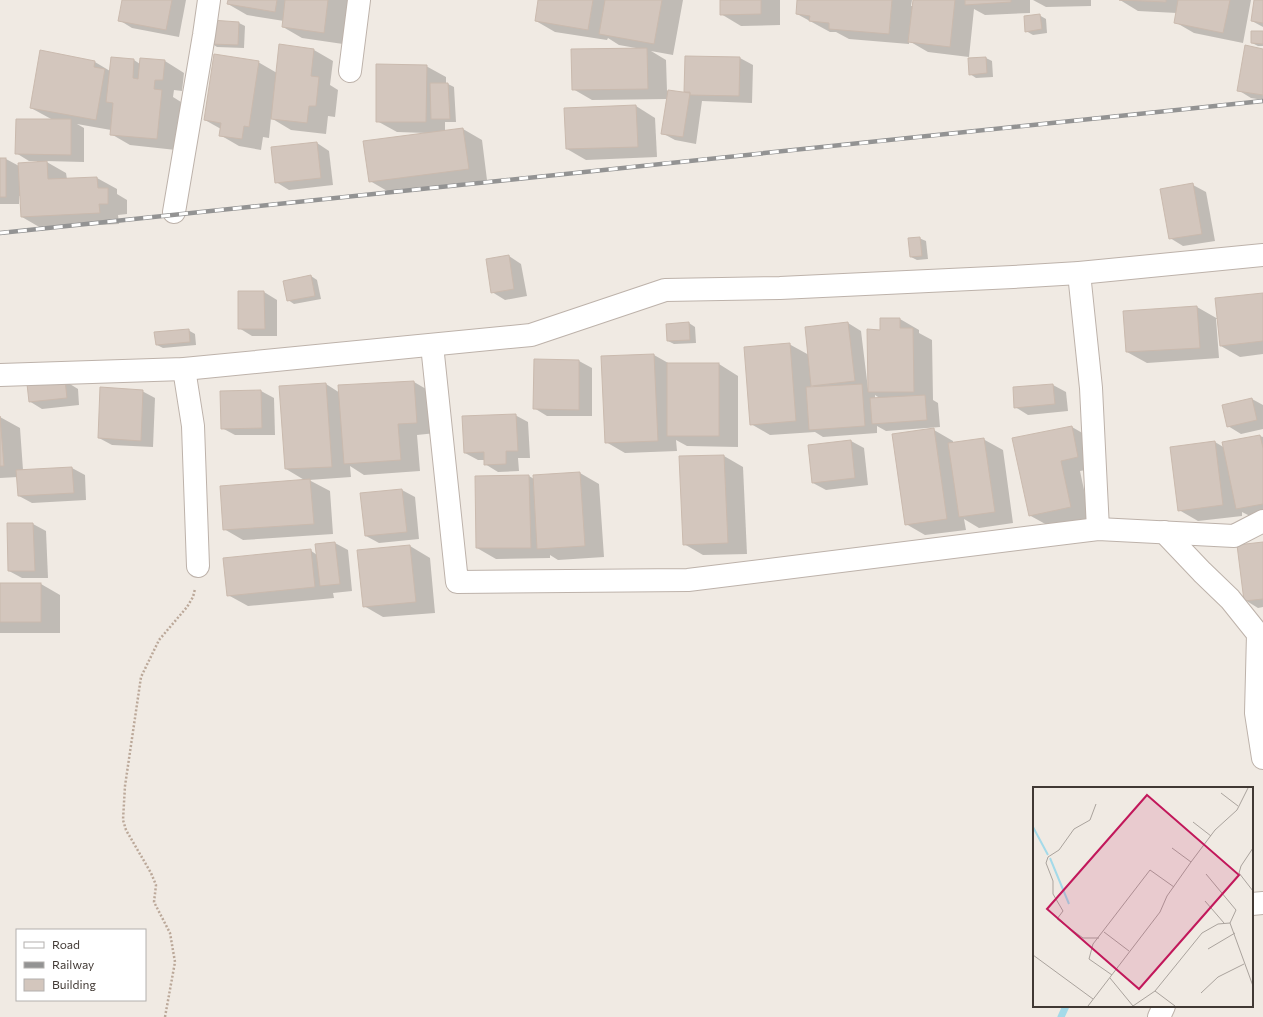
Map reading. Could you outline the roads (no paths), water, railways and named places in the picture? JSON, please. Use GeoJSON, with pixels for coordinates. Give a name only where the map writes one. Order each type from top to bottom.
{"type":"FeatureCollection","features":[{"type":"Feature","properties":{"kind":"street"},"geometry":{"type":"LineString","coordinates":[[174,212],[209,0]]}},
{"type":"Feature","properties":{"kind":"street"},"geometry":{"type":"LineString","coordinates":[[350,71],[359,0]]}},
{"type":"Feature","properties":{"kind":"street"},"geometry":{"type":"LineString","coordinates":[[0,375],[184,369],[531,335],[665,290],[780,288],[1013,277],[1263,255]]}},
{"type":"Feature","properties":{"kind":"street"},"geometry":{"type":"LineString","coordinates":[[1078,272],[1091,388],[1098,529]]}},
{"type":"Feature","properties":{"kind":"street"},"geometry":{"type":"LineString","coordinates":[[432,345],[457,582],[688,580],[1098,529],[1234,536],[1263,521]]}},
{"type":"Feature","properties":{"kind":"street"},"geometry":{"type":"LineString","coordinates":[[184,369],[192,426],[198,566]]}},
{"type":"Feature","properties":{"kind":"street"},"geometry":{"type":"LineString","coordinates":[[1164,532],[1230,599],[1258,634],[1256,713],[1263,758]]}},
{"type":"Feature","properties":{"kind":"street"},"geometry":{"type":"LineString","coordinates":[[1253,904],[1263,903]]}},
{"type":"Feature","properties":{"kind":"street"},"geometry":{"type":"LineString","coordinates":[[1159,1017],[1164,1007]]}},
{"type":"Feature","properties":{"kind":"waterway"},"geometry":{"type":"LineString","coordinates":[[1061,1017],[1066,1007]]}},
{"type":"Feature","properties":{"kind":"railway"},"geometry":{"type":"LineString","coordinates":[[0,233],[1263,101]]}}]}
